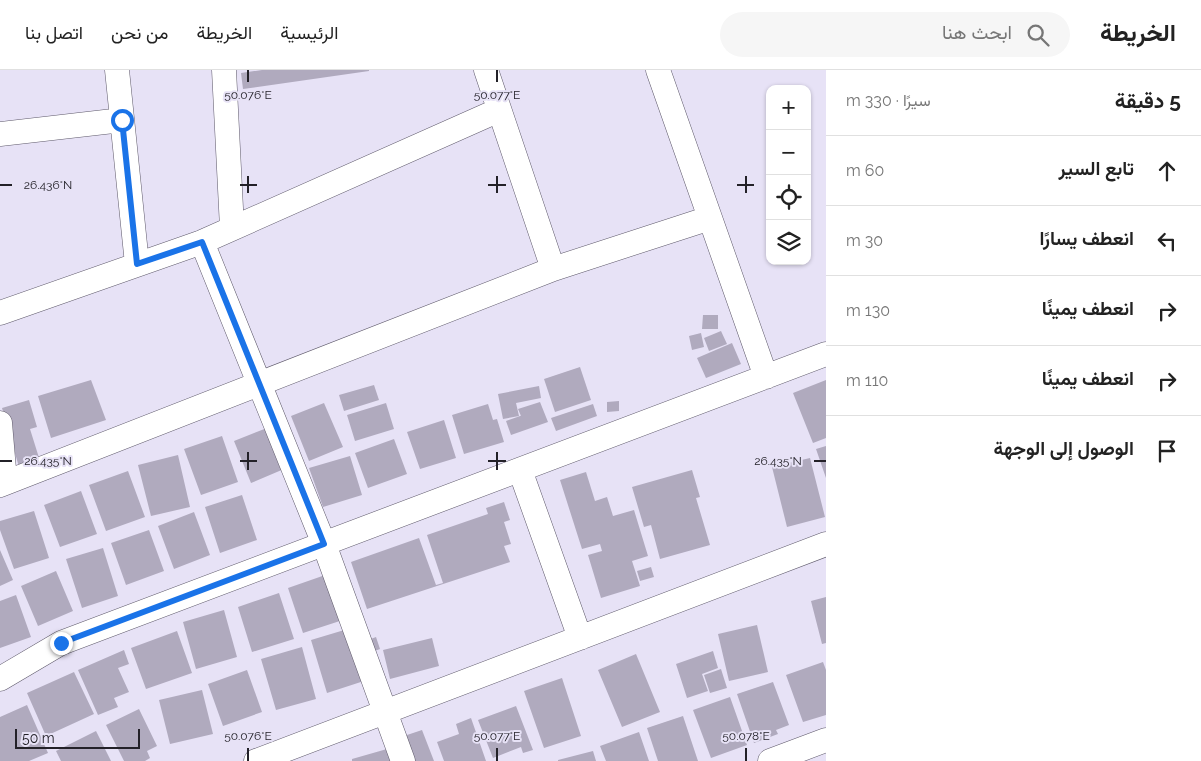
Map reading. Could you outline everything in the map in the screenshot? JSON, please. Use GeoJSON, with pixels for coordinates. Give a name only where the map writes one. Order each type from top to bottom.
{"type":"FeatureCollection","features":[{"type":"Feature","properties":{"kind":"street"},"geometry":{"type":"LineString","coordinates":[[117,70],[137,264]]}},
{"type":"Feature","properties":{"kind":"street"},"geometry":{"type":"LineString","coordinates":[[224,70],[232,228]]}},
{"type":"Feature","properties":{"kind":"street"},"geometry":{"type":"LineString","coordinates":[[486,70],[553,269]]}},
{"type":"Feature","properties":{"kind":"street"},"geometry":{"type":"LineString","coordinates":[[658,70],[766,377]]}},
{"type":"Feature","properties":{"kind":"street"},"geometry":{"type":"LineString","coordinates":[[0,313],[202,242],[499,110]]}},
{"type":"Feature","properties":{"kind":"street"},"geometry":{"type":"LineString","coordinates":[[0,134],[122,120]]}},
{"type":"Feature","properties":{"kind":"street"},"geometry":{"type":"LineString","coordinates":[[0,423],[3,483],[553,269],[710,218]]}},
{"type":"Feature","properties":{"kind":"street"},"geometry":{"type":"LineString","coordinates":[[202,242],[324,544],[403,761]]}},
{"type":"Feature","properties":{"kind":"street"},"geometry":{"type":"LineString","coordinates":[[0,679],[61,643],[826,354]]}},
{"type":"Feature","properties":{"kind":"street"},"geometry":{"type":"LineString","coordinates":[[520,470],[580,638]]}},
{"type":"Feature","properties":{"kind":"street"},"geometry":{"type":"LineString","coordinates":[[256,761],[826,544]]}},
{"type":"Feature","properties":{"kind":"street"},"geometry":{"type":"LineString","coordinates":[[770,761],[826,740]]}},
{"type":"Feature","properties":{"kind":"building"},"geometry":{"type":"Polygon","coordinates":[[[262,70],[369,71],[243,89],[241,73],[262,70]]]}},
{"type":"Feature","properties":{"kind":"building"},"geometry":{"type":"Polygon","coordinates":[[[703,315],[718,315],[718,329],[702,329],[703,315]]]}},
{"type":"Feature","properties":{"kind":"building"},"geometry":{"type":"Polygon","coordinates":[[[721,331],[727,344],[709,351],[704,338],[721,331]]]}},
{"type":"Feature","properties":{"kind":"building"},"geometry":{"type":"Polygon","coordinates":[[[701,333],[704,347],[692,350],[689,336],[701,333]]]}},
{"type":"Feature","properties":{"kind":"building"},"geometry":{"type":"Polygon","coordinates":[[[732,343],[741,364],[706,378],[697,358],[732,343]]]}},
{"type":"Feature","properties":{"kind":"building"},"geometry":{"type":"Polygon","coordinates":[[[580,367],[591,400],[555,412],[544,379],[580,367]]]}},
{"type":"Feature","properties":{"kind":"building"},"geometry":{"type":"Polygon","coordinates":[[[91,380],[106,420],[51,438],[38,396],[91,380]]]}},
{"type":"Feature","properties":{"kind":"building"},"geometry":{"type":"Polygon","coordinates":[[[826,380],[826,438],[813,443],[793,393],[826,380]]]}},
{"type":"Feature","properties":{"kind":"building"},"geometry":{"type":"Polygon","coordinates":[[[374,385],[379,400],[344,411],[339,395],[374,385]]]}},
{"type":"Feature","properties":{"kind":"building"},"geometry":{"type":"Polygon","coordinates":[[[539,386],[541,398],[516,403],[519,416],[503,419],[498,394],[539,386]]]}},
{"type":"Feature","properties":{"kind":"building"},"geometry":{"type":"Polygon","coordinates":[[[29,400],[37,427],[30,429],[40,461],[19,467],[2,408],[29,400]]]}},
{"type":"Feature","properties":{"kind":"building"},"geometry":{"type":"Polygon","coordinates":[[[619,401],[619,411],[607,412],[607,402],[619,401]]]}},
{"type":"Feature","properties":{"kind":"building"},"geometry":{"type":"Polygon","coordinates":[[[540,402],[548,422],[511,435],[506,421],[521,416],[518,409],[540,402]]]}},
{"type":"Feature","properties":{"kind":"building"},"geometry":{"type":"Polygon","coordinates":[[[324,403],[343,447],[309,461],[291,416],[324,403]]]}},
{"type":"Feature","properties":{"kind":"building"},"geometry":{"type":"Polygon","coordinates":[[[386,403],[394,429],[355,441],[347,415],[386,403]]]}},
{"type":"Feature","properties":{"kind":"building"},"geometry":{"type":"Polygon","coordinates":[[[488,404],[493,420],[497,419],[504,442],[464,454],[452,415],[488,404]]]}},
{"type":"Feature","properties":{"kind":"building"},"geometry":{"type":"Polygon","coordinates":[[[593,404],[597,416],[556,431],[551,418],[593,404]]]}},
{"type":"Feature","properties":{"kind":"building"},"geometry":{"type":"Polygon","coordinates":[[[444,420],[456,458],[420,469],[407,432],[444,420]]]}},
{"type":"Feature","properties":{"kind":"building"},"geometry":{"type":"Polygon","coordinates":[[[267,428],[284,469],[251,483],[234,441],[267,428]]]}},
{"type":"Feature","properties":{"kind":"building"},"geometry":{"type":"Polygon","coordinates":[[[222,436],[238,482],[201,495],[184,449],[222,436]]]}},
{"type":"Feature","properties":{"kind":"building"},"geometry":{"type":"Polygon","coordinates":[[[394,439],[407,474],[368,488],[355,453],[394,439]]]}},
{"type":"Feature","properties":{"kind":"building"},"geometry":{"type":"Polygon","coordinates":[[[826,446],[826,478],[816,449],[826,446]]]}},
{"type":"Feature","properties":{"kind":"building"},"geometry":{"type":"Polygon","coordinates":[[[178,455],[190,507],[151,516],[138,465],[178,455]]]}},
{"type":"Feature","properties":{"kind":"building"},"geometry":{"type":"Polygon","coordinates":[[[350,456],[362,495],[323,507],[309,468],[350,456]]]}},
{"type":"Feature","properties":{"kind":"building"},"geometry":{"type":"Polygon","coordinates":[[[810,458],[825,517],[787,527],[772,467],[810,458]]]}},
{"type":"Feature","properties":{"kind":"building"},"geometry":{"type":"Polygon","coordinates":[[[692,470],[700,497],[696,498],[710,545],[660,559],[651,525],[644,527],[632,487],[692,470]]]}},
{"type":"Feature","properties":{"kind":"building"},"geometry":{"type":"Polygon","coordinates":[[[128,471],[145,517],[106,531],[89,485],[128,471]]]}},
{"type":"Feature","properties":{"kind":"building"},"geometry":{"type":"Polygon","coordinates":[[[586,472],[595,501],[607,497],[613,516],[634,510],[648,556],[632,561],[640,586],[601,598],[588,555],[602,551],[600,544],[582,549],[560,480],[586,472]]]}},
{"type":"Feature","properties":{"kind":"building"},"geometry":{"type":"Polygon","coordinates":[[[81,491],[97,534],[60,547],[44,505],[81,491]]]}},
{"type":"Feature","properties":{"kind":"building"},"geometry":{"type":"Polygon","coordinates":[[[242,495],[257,540],[220,553],[205,507],[242,495]]]}},
{"type":"Feature","properties":{"kind":"building"},"geometry":{"type":"Polygon","coordinates":[[[504,502],[510,520],[504,522],[511,544],[504,546],[510,562],[367,609],[351,562],[419,538],[436,585],[443,583],[427,535],[488,514],[486,508],[504,502]]]}},
{"type":"Feature","properties":{"kind":"building"},"geometry":{"type":"Polygon","coordinates":[[[34,511],[49,558],[14,569],[0,530],[0,521],[34,511]]]}},
{"type":"Feature","properties":{"kind":"building"},"geometry":{"type":"Polygon","coordinates":[[[194,512],[210,555],[174,569],[158,526],[194,512]]]}},
{"type":"Feature","properties":{"kind":"building"},"geometry":{"type":"Polygon","coordinates":[[[149,530],[164,571],[126,585],[111,543],[149,530]]]}},
{"type":"Feature","properties":{"kind":"building"},"geometry":{"type":"Polygon","coordinates":[[[103,548],[118,596],[82,608],[66,559],[103,548]]]}},
{"type":"Feature","properties":{"kind":"building"},"geometry":{"type":"Polygon","coordinates":[[[0,550],[13,580],[0,586],[0,550]]]}},
{"type":"Feature","properties":{"kind":"building"},"geometry":{"type":"Polygon","coordinates":[[[651,567],[654,577],[640,581],[637,571],[651,567]]]}},
{"type":"Feature","properties":{"kind":"building"},"geometry":{"type":"Polygon","coordinates":[[[56,571],[73,611],[38,626],[21,586],[56,571]]]}},
{"type":"Feature","properties":{"kind":"building"},"geometry":{"type":"Polygon","coordinates":[[[331,573],[346,619],[303,633],[288,588],[331,573]]]}},
{"type":"Feature","properties":{"kind":"building"},"geometry":{"type":"Polygon","coordinates":[[[279,593],[294,639],[252,652],[238,607],[279,593]]]}},
{"type":"Feature","properties":{"kind":"building"},"geometry":{"type":"Polygon","coordinates":[[[16,595],[31,637],[0,648],[0,601],[16,595]]]}},
{"type":"Feature","properties":{"kind":"building"},"geometry":{"type":"Polygon","coordinates":[[[826,597],[826,643],[822,644],[811,601],[826,597]]]}},
{"type":"Feature","properties":{"kind":"building"},"geometry":{"type":"Polygon","coordinates":[[[224,610],[237,657],[196,669],[183,622],[224,610]]]}},
{"type":"Feature","properties":{"kind":"building"},"geometry":{"type":"Polygon","coordinates":[[[757,625],[768,672],[729,681],[718,634],[757,625]]]}},
{"type":"Feature","properties":{"kind":"building"},"geometry":{"type":"Polygon","coordinates":[[[351,628],[367,680],[327,693],[311,640],[351,628]]]}},
{"type":"Feature","properties":{"kind":"building"},"geometry":{"type":"Polygon","coordinates":[[[177,631],[192,673],[146,689],[131,648],[177,631]]]}},
{"type":"Feature","properties":{"kind":"building"},"geometry":{"type":"Polygon","coordinates":[[[376,637],[380,649],[372,652],[368,640],[376,637]]]}},
{"type":"Feature","properties":{"kind":"building"},"geometry":{"type":"Polygon","coordinates":[[[432,638],[439,666],[390,679],[383,650],[432,638]]]}},
{"type":"Feature","properties":{"kind":"building"},"geometry":{"type":"Polygon","coordinates":[[[302,647],[316,699],[276,710],[261,659],[302,647]]]}},
{"type":"Feature","properties":{"kind":"building"},"geometry":{"type":"Polygon","coordinates":[[[124,650],[129,664],[118,668],[129,692],[114,698],[118,707],[98,715],[78,670],[124,650]]]}},
{"type":"Feature","properties":{"kind":"building"},"geometry":{"type":"Polygon","coordinates":[[[713,651],[718,668],[702,674],[708,691],[687,698],[676,664],[713,651]]]}},
{"type":"Feature","properties":{"kind":"building"},"geometry":{"type":"Polygon","coordinates":[[[636,654],[660,712],[622,727],[598,670],[636,654]]]}},
{"type":"Feature","properties":{"kind":"building"},"geometry":{"type":"Polygon","coordinates":[[[823,662],[826,670],[826,715],[803,722],[786,675],[823,662]]]}},
{"type":"Feature","properties":{"kind":"building"},"geometry":{"type":"Polygon","coordinates":[[[721,669],[727,688],[710,693],[704,675],[721,669]]]}},
{"type":"Feature","properties":{"kind":"building"},"geometry":{"type":"Polygon","coordinates":[[[247,670],[262,712],[223,726],[208,684],[247,670]]]}},
{"type":"Feature","properties":{"kind":"building"},"geometry":{"type":"Polygon","coordinates":[[[74,672],[94,714],[46,736],[27,693],[74,672]]]}},
{"type":"Feature","properties":{"kind":"building"},"geometry":{"type":"Polygon","coordinates":[[[562,678],[581,736],[544,748],[524,691],[562,678]]]}},
{"type":"Feature","properties":{"kind":"building"},"geometry":{"type":"Polygon","coordinates":[[[773,682],[789,725],[776,730],[778,734],[754,743],[737,694],[773,682]]]}},
{"type":"Feature","properties":{"kind":"building"},"geometry":{"type":"Polygon","coordinates":[[[202,690],[213,734],[170,744],[159,700],[202,690]]]}},
{"type":"Feature","properties":{"kind":"building"},"geometry":{"type":"Polygon","coordinates":[[[730,697],[747,745],[711,758],[693,710],[730,697]]]}},
{"type":"Feature","properties":{"kind":"building"},"geometry":{"type":"Polygon","coordinates":[[[27,705],[48,753],[29,761],[0,761],[0,717],[27,705]]]}},
{"type":"Feature","properties":{"kind":"building"},"geometry":{"type":"Polygon","coordinates":[[[516,706],[533,750],[523,753],[521,747],[493,758],[478,720],[516,706]]]}},
{"type":"Feature","properties":{"kind":"building"},"geometry":{"type":"Polygon","coordinates":[[[139,709],[157,746],[147,751],[150,758],[145,761],[124,761],[106,725],[139,709]]]}},
{"type":"Feature","properties":{"kind":"building"},"geometry":{"type":"Polygon","coordinates":[[[683,716],[698,761],[658,761],[647,728],[683,716]]]}},
{"type":"Feature","properties":{"kind":"building"},"geometry":{"type":"Polygon","coordinates":[[[471,718],[486,761],[444,761],[437,742],[459,734],[456,724],[471,718]]]}},
{"type":"Feature","properties":{"kind":"building"},"geometry":{"type":"Polygon","coordinates":[[[422,730],[434,761],[412,761],[404,736],[422,730]]]}},
{"type":"Feature","properties":{"kind":"building"},"geometry":{"type":"Polygon","coordinates":[[[96,731],[111,761],[61,761],[56,751],[96,731]]]}},
{"type":"Feature","properties":{"kind":"building"},"geometry":{"type":"Polygon","coordinates":[[[639,732],[649,761],[606,761],[600,746],[639,732]]]}},
{"type":"Feature","properties":{"kind":"building"},"geometry":{"type":"Polygon","coordinates":[[[394,747],[398,761],[352,761],[352,759],[394,747]]]}},
{"type":"Feature","properties":{"kind":"building"},"geometry":{"type":"Polygon","coordinates":[[[593,751],[596,761],[558,761],[558,760],[593,751]]]}},
{"type":"Feature","properties":{"kind":"route"},"geometry":{"type":"LineString","coordinates":[[61,643],[324,544],[202,242],[137,264],[122,120]]}}]}
